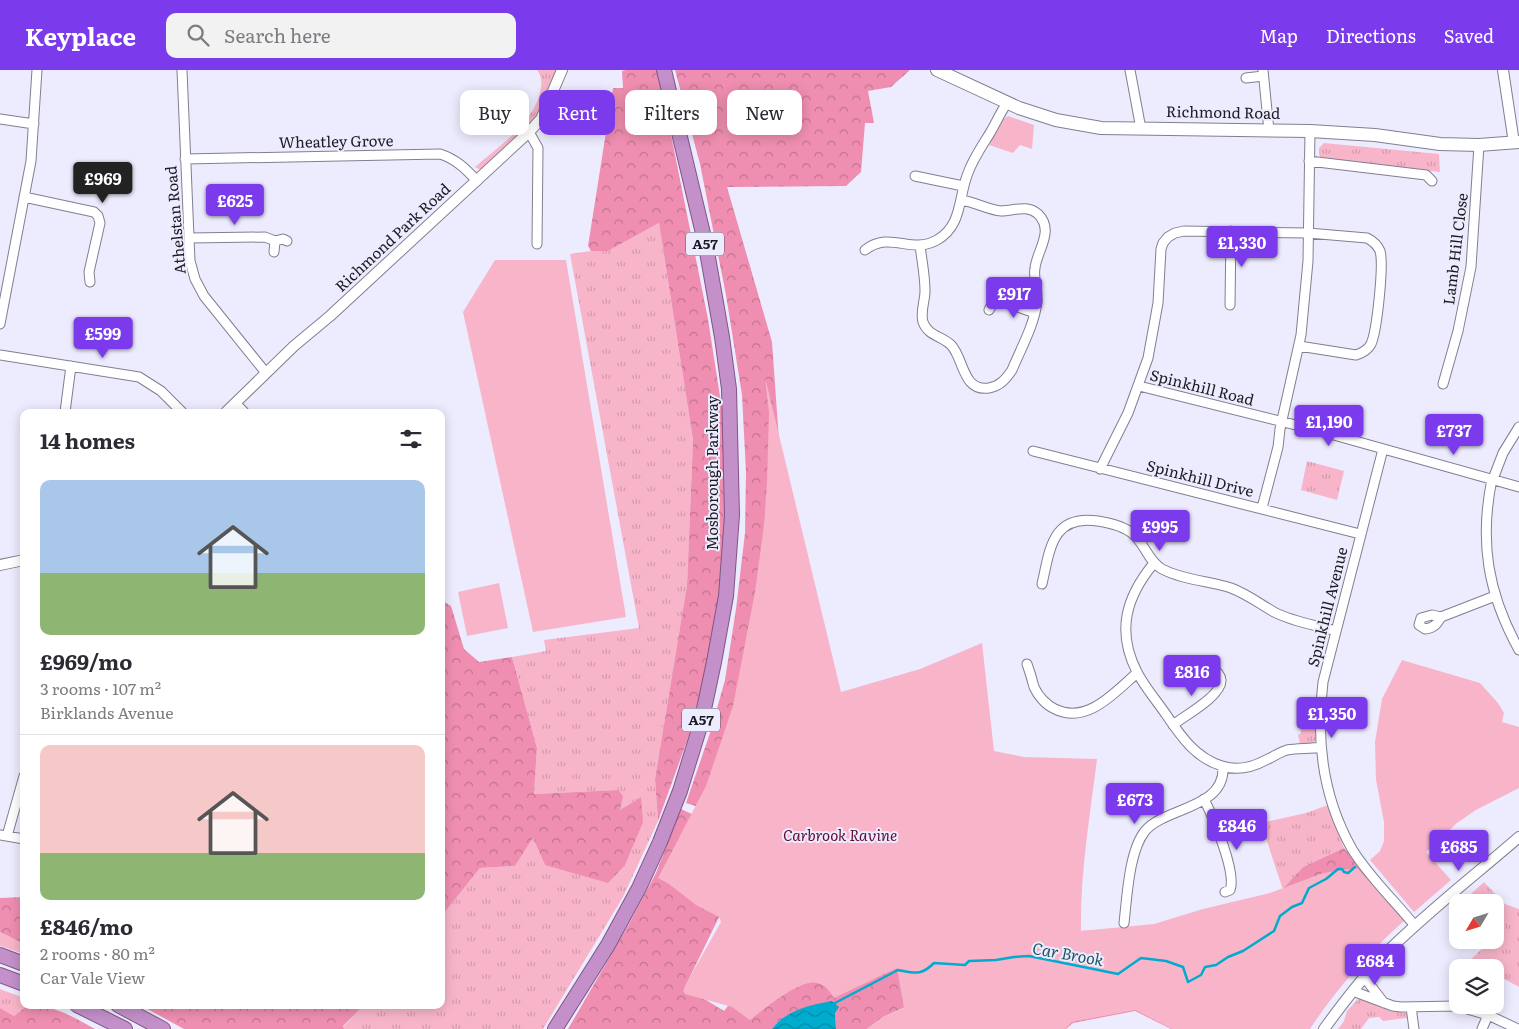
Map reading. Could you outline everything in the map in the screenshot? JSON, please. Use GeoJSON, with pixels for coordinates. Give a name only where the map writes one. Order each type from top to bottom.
{"type":"FeatureCollection","features":[{"type":"Feature","properties":{"kind":"highway","name":"Mosborough Parkway"},"geometry":{"type":"LineString","coordinates":[[554,1028],[608,944],[639,888],[660,842],[680,791],[701,722],[726,596],[732,515],[729,389],[706,246],[664,70]]}},
{"type":"Feature","properties":{"kind":"highway"},"geometry":{"type":"LineString","coordinates":[[0,955],[20,962]]}},
{"type":"Feature","properties":{"kind":"highway"},"geometry":{"type":"LineString","coordinates":[[0,975],[20,982]]}},
{"type":"Feature","properties":{"kind":"highway"},"geometry":{"type":"LineString","coordinates":[[85,1009],[124,1029]]}},
{"type":"Feature","properties":{"kind":"highway"},"geometry":{"type":"LineString","coordinates":[[126,1009],[161,1027]]}},
{"type":"Feature","properties":{"kind":"main road","name":"Richmond Road"},"geometry":{"type":"LineString","coordinates":[[937,70],[1007,103],[1036,114],[1056,120],[1101,128],[1310,130],[1375,135],[1440,144],[1479,145],[1517,143]]}},
{"type":"Feature","properties":{"kind":"street"},"geometry":{"type":"LineString","coordinates":[[0,324],[31,161],[37,70]]}},
{"type":"Feature","properties":{"kind":"street","name":"Athelstan Road"},"geometry":{"type":"LineString","coordinates":[[182,70],[192,270],[199,288],[266,372]]}},
{"type":"Feature","properties":{"kind":"street","name":"Richmond Park Road"},"geometry":{"type":"LineString","coordinates":[[529,132],[541,119],[562,70]]}},
{"type":"Feature","properties":{"kind":"street"},"geometry":{"type":"LineString","coordinates":[[1130,70],[1141,129]]}},
{"type":"Feature","properties":{"kind":"street"},"geometry":{"type":"LineString","coordinates":[[1504,70],[1517,143]]}},
{"type":"Feature","properties":{"kind":"street"},"geometry":{"type":"LineString","coordinates":[[1246,78],[1263,73],[1269,131]]}},
{"type":"Feature","properties":{"kind":"street"},"geometry":{"type":"LineString","coordinates":[[865,250],[879,242],[890,241],[920,246],[938,239],[950,229],[956,220],[963,186],[973,162],[1007,103]]}},
{"type":"Feature","properties":{"kind":"street"},"geometry":{"type":"LineString","coordinates":[[0,118],[34,124]]}},
{"type":"Feature","properties":{"kind":"street"},"geometry":{"type":"LineString","coordinates":[[1262,508],[1278,447],[1299,346],[1306,294],[1310,130]]}},
{"type":"Feature","properties":{"kind":"street"},"geometry":{"type":"LineString","coordinates":[[529,132],[538,148],[538,244]]}},
{"type":"Feature","properties":{"kind":"street","name":"Richmond Park Road"},"geometry":{"type":"LineString","coordinates":[[230,409],[266,372],[526,135]]}},
{"type":"Feature","properties":{"kind":"street","name":"Lamb Hill Close"},"geometry":{"type":"LineString","coordinates":[[1443,384],[1458,333],[1471,267],[1479,145]]}},
{"type":"Feature","properties":{"kind":"street","name":"Wheatley Grove"},"geometry":{"type":"LineString","coordinates":[[185,159],[440,154],[459,163],[477,181]]}},
{"type":"Feature","properties":{"kind":"street"},"geometry":{"type":"LineString","coordinates":[[1309,162],[1426,175],[1432,181]]}},
{"type":"Feature","properties":{"kind":"street"},"geometry":{"type":"LineString","coordinates":[[915,176],[963,186]]}},
{"type":"Feature","properties":{"kind":"street"},"geometry":{"type":"LineString","coordinates":[[24,197],[94,212],[98,216],[100,223],[89,272],[90,282]]}},
{"type":"Feature","properties":{"kind":"street"},"geometry":{"type":"LineString","coordinates":[[920,246],[924,281],[922,319],[927,330],[947,341],[955,350],[964,372],[972,383],[985,388],[995,386],[1004,381],[1012,370],[1035,313],[1037,292],[1035,266],[1046,236],[1042,220],[1032,211],[1027,209],[994,210],[978,203],[961,200]]}},
{"type":"Feature","properties":{"kind":"street"},"geometry":{"type":"LineString","coordinates":[[1100,469],[1128,413],[1139,386],[1154,330],[1158,303],[1159,257],[1163,243],[1176,233],[1184,231],[1231,231],[1308,233],[1367,238],[1374,241],[1382,258],[1374,335],[1371,345],[1362,353],[1350,355],[1299,346]]}},
{"type":"Feature","properties":{"kind":"street"},"geometry":{"type":"LineString","coordinates":[[1230,305],[1231,231]]}},
{"type":"Feature","properties":{"kind":"street"},"geometry":{"type":"LineString","coordinates":[[189,238],[265,237],[275,241],[283,239],[287,241]]}},
{"type":"Feature","properties":{"kind":"street"},"geometry":{"type":"LineString","coordinates":[[274,252],[275,241]]}},
{"type":"Feature","properties":{"kind":"street"},"geometry":{"type":"LineString","coordinates":[[989,310],[995,299],[1035,313]]}},
{"type":"Feature","properties":{"kind":"street"},"geometry":{"type":"LineString","coordinates":[[0,355],[139,377],[161,391],[179,409]]}},
{"type":"Feature","properties":{"kind":"street"},"geometry":{"type":"LineString","coordinates":[[65,409],[71,366]]}},
{"type":"Feature","properties":{"kind":"street","name":"Spinkhill Road"},"geometry":{"type":"LineString","coordinates":[[1139,386],[1282,422],[1519,487]]}},
{"type":"Feature","properties":{"kind":"street"},"geometry":{"type":"LineString","coordinates":[[236,404],[241,409]]}},
{"type":"Feature","properties":{"kind":"street"},"geometry":{"type":"LineString","coordinates":[[1519,427],[1503,453],[1493,479],[1486,524],[1487,552],[1495,596],[1519,650]]}},
{"type":"Feature","properties":{"kind":"street","name":"Spinkhill Avenue"},"geometry":{"type":"LineString","coordinates":[[1383,449],[1323,682],[1320,715],[1321,748],[1330,795],[1352,849],[1415,926]]}},
{"type":"Feature","properties":{"kind":"street","name":"Spinkhill Drive"},"geometry":{"type":"LineString","coordinates":[[1033,452],[1360,534]]}},
{"type":"Feature","properties":{"kind":"street"},"geometry":{"type":"LineString","coordinates":[[1042,584],[1056,535],[1064,526],[1075,520],[1086,519],[1120,526],[1134,534],[1154,563],[1173,573],[1240,592],[1275,613],[1336,631]]}},
{"type":"Feature","properties":{"kind":"street"},"geometry":{"type":"LineString","coordinates":[[0,565],[20,561]]}},
{"type":"Feature","properties":{"kind":"street"},"geometry":{"type":"LineString","coordinates":[[1154,563],[1132,595],[1127,612],[1126,639],[1130,655],[1138,673],[1173,725],[1193,750],[1202,757],[1223,767],[1244,767],[1255,765],[1287,750],[1321,748]]}},
{"type":"Feature","properties":{"kind":"street"},"geometry":{"type":"LineString","coordinates":[[1442,617],[1495,596]]}},
{"type":"Feature","properties":{"kind":"street"},"geometry":{"type":"LineString","coordinates":[[1027,664],[1034,687],[1045,702],[1063,713],[1073,714],[1083,712],[1100,704],[1138,673]]}},
{"type":"Feature","properties":{"kind":"street"},"geometry":{"type":"LineString","coordinates":[[1173,725],[1212,697],[1219,688],[1222,681],[1220,676],[1209,666]]}},
{"type":"Feature","properties":{"kind":"street"},"geometry":{"type":"LineString","coordinates":[[1124,923],[1136,847],[1146,830],[1156,822],[1204,799],[1218,786],[1222,778],[1223,767]]}},
{"type":"Feature","properties":{"kind":"street"},"geometry":{"type":"LineString","coordinates":[[20,787],[3,836],[20,838]]}},
{"type":"Feature","properties":{"kind":"street"},"geometry":{"type":"LineString","coordinates":[[1204,799],[1219,832],[1233,880],[1230,890],[1225,892]]}},
{"type":"Feature","properties":{"kind":"street"},"geometry":{"type":"LineString","coordinates":[[1324,1029],[1354,989],[1384,956],[1415,926],[1519,838]]}},
{"type":"Feature","properties":{"kind":"street"},"geometry":{"type":"LineString","coordinates":[[1126,911],[1136,912]]}},
{"type":"Feature","properties":{"kind":"street"},"geometry":{"type":"LineString","coordinates":[[1364,977],[1384,1003]]}},
{"type":"Feature","properties":{"kind":"street"},"geometry":{"type":"LineString","coordinates":[[1354,989],[1384,1003],[1401,1008],[1457,1006],[1488,1015],[1518,1029]]}},
{"type":"Feature","properties":{"kind":"street"},"geometry":{"type":"LineString","coordinates":[[1411,1007],[1414,1029]]}},
{"type":"Feature","properties":{"kind":"street"},"geometry":{"type":"LineString","coordinates":[[1482,1029],[1488,1015]]}},
{"type":"Feature","properties":{"kind":"green space"},"geometry":{"type":"Polygon","coordinates":[[[537,70],[557,70],[549,90],[540,90],[541,78],[537,70]]]}},
{"type":"Feature","properties":{"kind":"green space"},"geometry":{"type":"Polygon","coordinates":[[[658,70],[662,90],[625,90],[625,135],[671,135],[708,319],[724,422],[725,506],[720,591],[708,659],[691,730],[658,821],[655,779],[687,585],[693,440],[659,223],[608,251],[591,251],[588,246],[606,135],[615,135],[615,90],[613,90],[613,88],[623,88],[622,71],[658,70]]]}},
{"type":"Feature","properties":{"kind":"green space"},"geometry":{"type":"Polygon","coordinates":[[[675,70],[910,70],[891,87],[868,91],[874,123],[865,123],[861,172],[846,186],[727,187],[772,342],[782,483],[776,555],[705,809],[686,803],[710,733],[725,680],[745,533],[746,472],[742,395],[726,295],[700,164],[692,135],[717,135],[717,90],[680,90],[675,70]]]}},
{"type":"Feature","properties":{"kind":"green space"},"geometry":{"type":"Polygon","coordinates":[[[539,94],[539,115],[529,125],[529,116],[539,94]]]}},
{"type":"Feature","properties":{"kind":"green space"},"geometry":{"type":"Polygon","coordinates":[[[1008,116],[1034,125],[1032,149],[1020,145],[1013,153],[989,145],[1002,120],[1008,116]]]}},
{"type":"Feature","properties":{"kind":"green space"},"geometry":{"type":"Polygon","coordinates":[[[512,135],[519,135],[481,170],[475,167],[512,135]]]}},
{"type":"Feature","properties":{"kind":"green space"},"geometry":{"type":"Polygon","coordinates":[[[1324,143],[1439,154],[1440,172],[1321,159],[1319,148],[1324,143]]]}},
{"type":"Feature","properties":{"kind":"green space"},"geometry":{"type":"Polygon","coordinates":[[[659,223],[693,440],[687,585],[655,779],[658,821],[623,897],[543,1029],[344,1029],[343,1027],[360,1009],[445,1009],[445,912],[480,868],[515,866],[533,838],[545,865],[641,797],[620,810],[618,790],[534,794],[537,748],[512,657],[546,651],[544,640],[639,628],[570,254],[608,251],[659,223]]]}},
{"type":"Feature","properties":{"kind":"green space"},"geometry":{"type":"Polygon","coordinates":[[[495,260],[566,260],[626,617],[533,632],[463,312],[495,260]]]}},
{"type":"Feature","properties":{"kind":"green space","name":"Carbrook Ravine"},"geometry":{"type":"Polygon","coordinates":[[[765,377],[841,692],[920,669],[982,643],[994,751],[1024,757],[1097,759],[1084,867],[1081,931],[1154,924],[1203,909],[1270,893],[1323,873],[1357,868],[1405,920],[1354,972],[1310,1029],[1172,1029],[1135,1010],[1072,1022],[1065,1029],[867,1029],[883,1017],[904,1008],[897,968],[834,998],[823,985],[810,983],[802,985],[782,996],[750,1020],[732,1007],[685,994],[683,991],[687,982],[721,922],[719,917],[696,905],[658,878],[706,786],[733,706],[755,592],[764,525],[769,413],[765,377]]]}},
{"type":"Feature","properties":{"kind":"green space"},"geometry":{"type":"Polygon","coordinates":[[[1307,461],[1344,471],[1337,500],[1301,490],[1307,461]]]}},
{"type":"Feature","properties":{"kind":"green space"},"geometry":{"type":"Polygon","coordinates":[[[499,583],[508,628],[467,636],[458,592],[499,583]]]}},
{"type":"Feature","properties":{"kind":"green space"},"geometry":{"type":"Polygon","coordinates":[[[445,602],[451,606],[464,649],[479,662],[512,657],[537,748],[534,794],[618,790],[623,796],[620,810],[641,797],[643,822],[625,865],[608,883],[545,865],[533,838],[515,866],[480,868],[445,912],[445,602]]]}},
{"type":"Feature","properties":{"kind":"green space"},"geometry":{"type":"Polygon","coordinates":[[[1402,660],[1480,683],[1498,703],[1504,713],[1502,722],[1519,727],[1519,788],[1476,810],[1457,823],[1426,852],[1451,880],[1414,912],[1370,860],[1380,851],[1384,841],[1384,822],[1376,780],[1375,742],[1382,699],[1402,660]]]}},
{"type":"Feature","properties":{"kind":"green space"},"geometry":{"type":"Polygon","coordinates":[[[1300,724],[1318,727],[1316,740],[1311,744],[1300,744],[1298,735],[1301,733],[1300,724]]]}},
{"type":"Feature","properties":{"kind":"green space"},"geometry":{"type":"Polygon","coordinates":[[[1328,805],[1344,848],[1303,867],[1283,890],[1261,823],[1306,813],[1328,805]]]}},
{"type":"Feature","properties":{"kind":"green space"},"geometry":{"type":"Polygon","coordinates":[[[681,809],[698,817],[719,917],[685,987],[724,1011],[757,969],[818,970],[1080,931],[1144,928],[1282,890],[1303,867],[1344,848],[1376,887],[1381,906],[1188,1029],[1171,1029],[1135,1011],[1073,1023],[1066,1029],[1046,1029],[939,992],[883,1017],[867,1029],[836,1029],[835,1013],[779,1021],[772,1029],[568,1029],[629,924],[656,873],[681,809]]]}},
{"type":"Feature","properties":{"kind":"green space"},"geometry":{"type":"Polygon","coordinates":[[[1484,882],[1495,894],[1471,894],[1484,882]]]}},
{"type":"Feature","properties":{"kind":"green space"},"geometry":{"type":"Polygon","coordinates":[[[20,897],[20,942],[0,932],[0,898],[20,897]]]}},
{"type":"Feature","properties":{"kind":"green space"},"geometry":{"type":"Polygon","coordinates":[[[1504,903],[1519,909],[1519,987],[1504,979],[1504,959],[1471,959],[1482,949],[1504,949],[1504,903]]]}},
{"type":"Feature","properties":{"kind":"green space"},"geometry":{"type":"Polygon","coordinates":[[[0,932],[20,942],[20,953],[0,946],[0,932]]]}},
{"type":"Feature","properties":{"kind":"green space"},"geometry":{"type":"Polygon","coordinates":[[[0,989],[20,996],[20,1009],[23,1009],[14,1016],[0,1008],[0,989]]]}},
{"type":"Feature","properties":{"kind":"green space"},"geometry":{"type":"Polygon","coordinates":[[[1368,997],[1390,1011],[1407,1013],[1407,1018],[1383,1021],[1379,1017],[1369,1018],[1361,1029],[1338,1029],[1344,1021],[1347,1011],[1359,998],[1368,997]]]}},
{"type":"Feature","properties":{"kind":"green space"},"geometry":{"type":"Polygon","coordinates":[[[0,1008],[14,1016],[23,1009],[55,1009],[95,1029],[0,1029],[0,1008]]]}},
{"type":"Feature","properties":{"kind":"green space"},"geometry":{"type":"Polygon","coordinates":[[[147,1009],[360,1009],[343,1026],[344,1029],[184,1029],[147,1009]]]}},
{"type":"Feature","properties":{"kind":"water"},"geometry":{"type":"Polygon","coordinates":[[[832,1001],[839,1007],[835,1013],[836,1029],[772,1029],[784,1017],[799,1009],[832,1001]]]}},
{"type":"Feature","properties":{"kind":"waterway","name":"Car Brook"},"geometry":{"type":"LineString","coordinates":[[833,1004],[898,970],[921,972],[934,963],[965,965],[969,961],[1029,956],[1118,974],[1141,958],[1166,961],[1183,967],[1188,982],[1201,975],[1205,967],[1216,965],[1228,957],[1243,951],[1274,931],[1280,916],[1292,907],[1302,903],[1309,888],[1326,879],[1338,869],[1348,873],[1355,867]]}}]}
